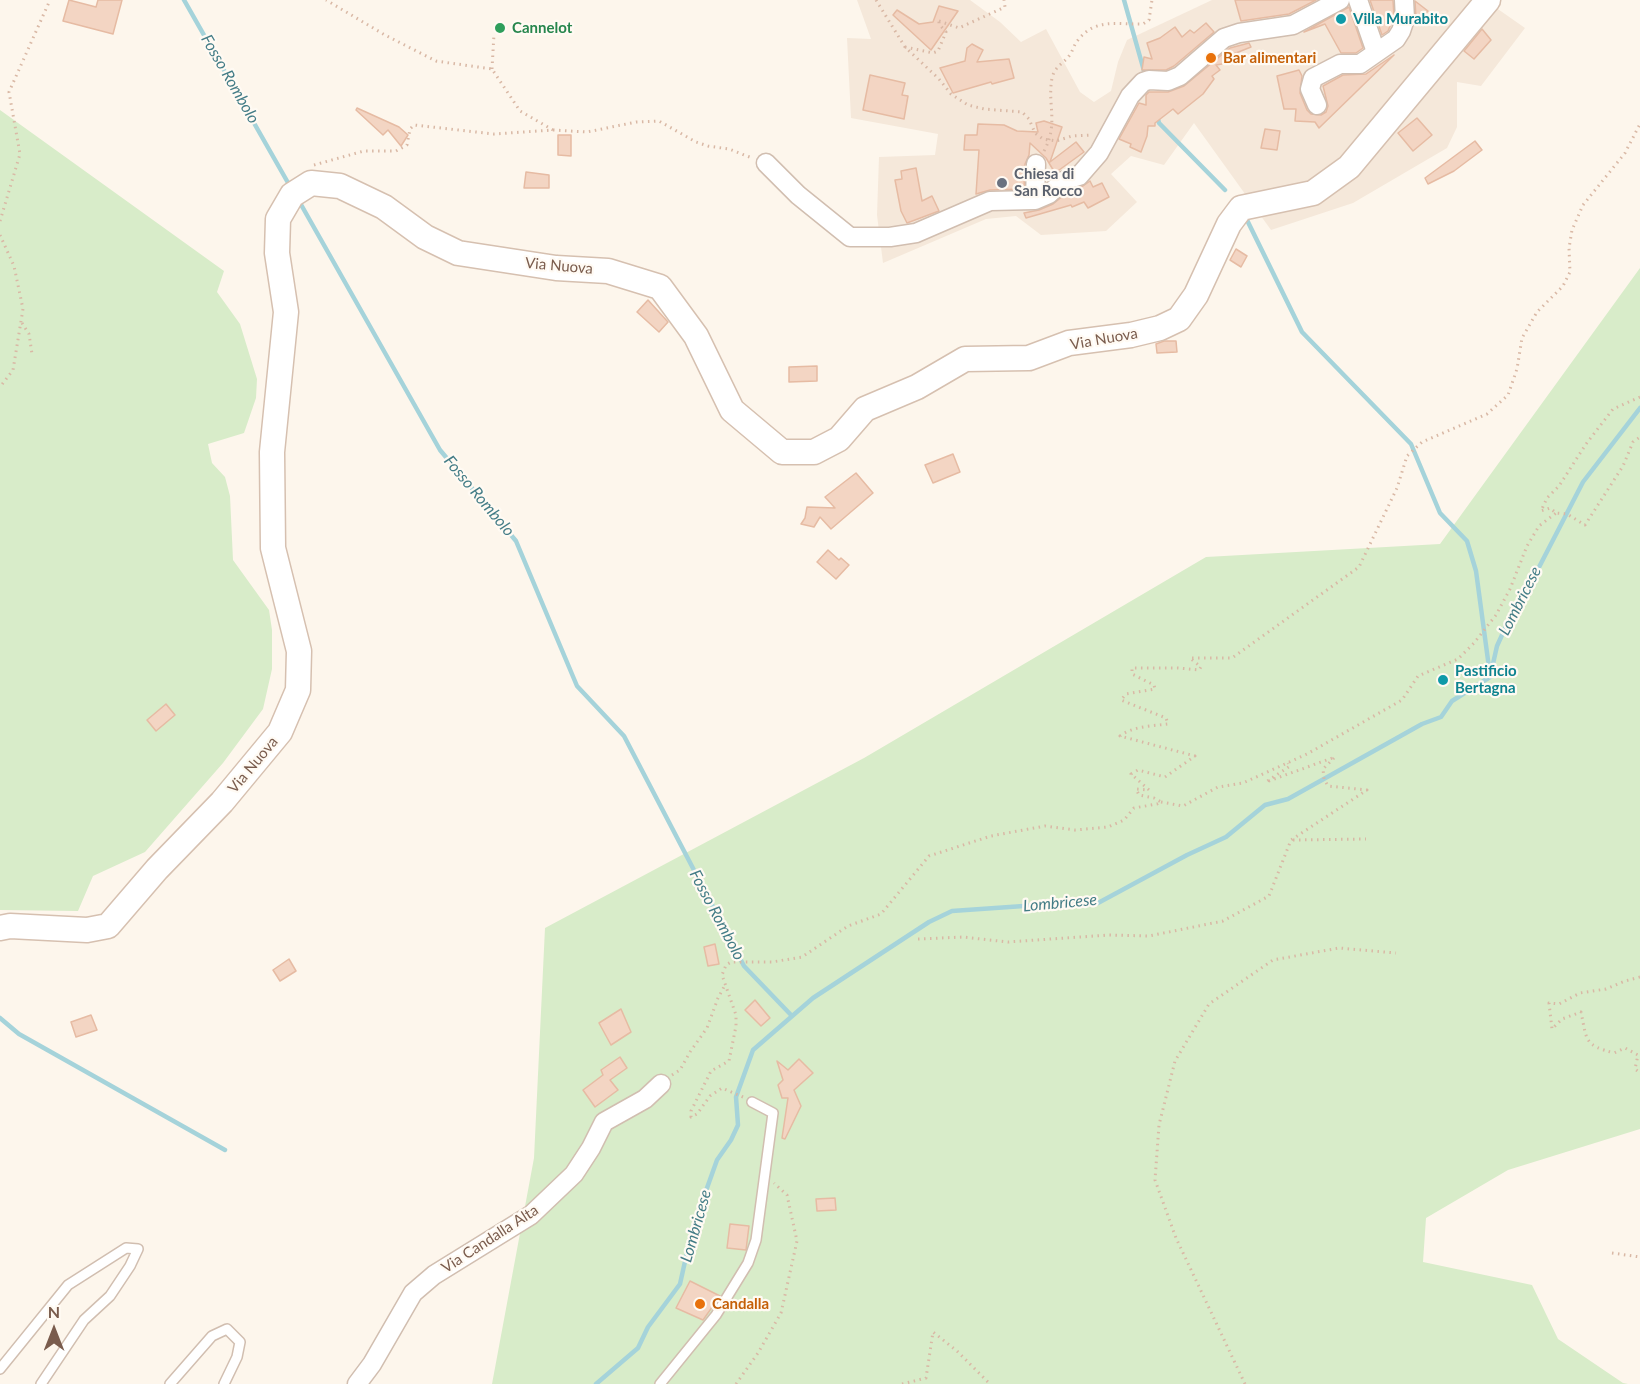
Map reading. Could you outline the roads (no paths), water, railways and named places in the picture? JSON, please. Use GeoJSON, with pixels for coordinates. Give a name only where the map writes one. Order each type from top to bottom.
{"type":"FeatureCollection","features":[{"type":"Feature","properties":{"kind":"street"},"geometry":{"type":"LineString","coordinates":[[766,163],[798,195],[850,237],[890,237],[916,233],[990,201],[1035,200],[1049,194],[1063,181],[1079,176],[1099,153],[1130,96],[1143,82],[1168,81],[1179,76],[1224,38],[1239,33],[1293,25],[1338,0]]}},
{"type":"Feature","properties":{"kind":"street"},"geometry":{"type":"LineString","coordinates":[[1358,0],[1376,52]]}},
{"type":"Feature","properties":{"kind":"street"},"geometry":{"type":"LineString","coordinates":[[1317,105],[1310,89],[1313,78],[1340,64],[1360,64],[1393,42],[1401,31],[1405,19],[1404,0]]}},
{"type":"Feature","properties":{"kind":"street","name":"Via Nuova"},"geometry":{"type":"LineString","coordinates":[[0,928],[10,926],[87,930],[108,926],[157,869],[222,802],[280,732],[298,690],[299,651],[273,548],[272,452],[286,312],[277,253],[278,219],[292,195],[311,183],[340,186],[384,207],[425,237],[458,253],[556,268],[608,271],[660,287],[696,336],[732,410],[782,452],[814,452],[839,439],[865,409],[917,387],[965,360],[1029,358],[1069,343],[1131,335],[1160,328],[1179,319],[1196,295],[1229,224],[1241,208],[1313,193],[1349,167],[1488,0]]}},
{"type":"Feature","properties":{"kind":"street"},"geometry":{"type":"LineString","coordinates":[[1035,200],[1036,164]]}},
{"type":"Feature","properties":{"kind":"street","name":"Via Candalla Alta"},"geometry":{"type":"LineString","coordinates":[[357,1384],[372,1364],[413,1293],[434,1275],[531,1215],[574,1174],[604,1122],[645,1099],[661,1084]]}},
{"type":"Feature","properties":{"kind":"lane"},"geometry":{"type":"LineString","coordinates":[[660,1384],[716,1315],[748,1263],[756,1240],[773,1113],[752,1102]]}},
{"type":"Feature","properties":{"kind":"lane"},"geometry":{"type":"LineString","coordinates":[[0,1369],[68,1285],[126,1248],[138,1249],[130,1266],[110,1296],[84,1320],[41,1384]]}},
{"type":"Feature","properties":{"kind":"lane"},"geometry":{"type":"LineString","coordinates":[[170,1384],[212,1336],[227,1329],[240,1342],[237,1357],[224,1384]]}},
{"type":"Feature","properties":{"kind":"waterway","name":"Fosso Rombolo"},"geometry":{"type":"LineString","coordinates":[[184,0],[291,188]]}},
{"type":"Feature","properties":{"kind":"waterway"},"geometry":{"type":"LineString","coordinates":[[1124,0],[1146,78]]}},
{"type":"Feature","properties":{"kind":"waterway"},"geometry":{"type":"LineString","coordinates":[[1157,115],[1159,123],[1225,190]]}},
{"type":"Feature","properties":{"kind":"waterway","name":"Fosso Rombolo"},"geometry":{"type":"LineString","coordinates":[[299,201],[440,450],[516,541],[577,686],[624,736],[744,966],[792,1016]]}},
{"type":"Feature","properties":{"kind":"waterway"},"geometry":{"type":"LineString","coordinates":[[1247,220],[1302,332],[1411,444],[1440,513],[1467,541],[1476,571],[1490,675]]}},
{"type":"Feature","properties":{"kind":"waterway","name":"Lombricese"},"geometry":{"type":"LineString","coordinates":[[596,1384],[638,1348],[648,1327],[680,1284],[692,1230],[717,1160],[738,1125],[736,1097],[753,1050],[813,998],[929,922],[952,911],[1098,903],[1187,855],[1226,837],[1265,805],[1288,799],[1422,724],[1441,717],[1452,701],[1490,677],[1497,646],[1513,611],[1536,573],[1583,482],[1640,408]]}},
{"type":"Feature","properties":{"kind":"waterway"},"geometry":{"type":"LineString","coordinates":[[0,1018],[19,1034],[225,1150]]}},
{"type":"Feature","properties":{"kind":"place","name":"Villa Murabito"},"geometry":{"type":"Point","coordinates":[1341,19]}},
{"type":"Feature","properties":{"kind":"place","name":"Cannelot"},"geometry":{"type":"Point","coordinates":[500,28]}},
{"type":"Feature","properties":{"kind":"place","name":"Bar alimentari"},"geometry":{"type":"Point","coordinates":[1211,58]}},
{"type":"Feature","properties":{"kind":"place","name":"Chiesa di San Rocco"},"geometry":{"type":"Point","coordinates":[1002,183]}},
{"type":"Feature","properties":{"kind":"place","name":"Pastificio Bertagna"},"geometry":{"type":"Point","coordinates":[1443,680]}},
{"type":"Feature","properties":{"kind":"place","name":"Candalla"},"geometry":{"type":"Point","coordinates":[700,1304]}}]}
